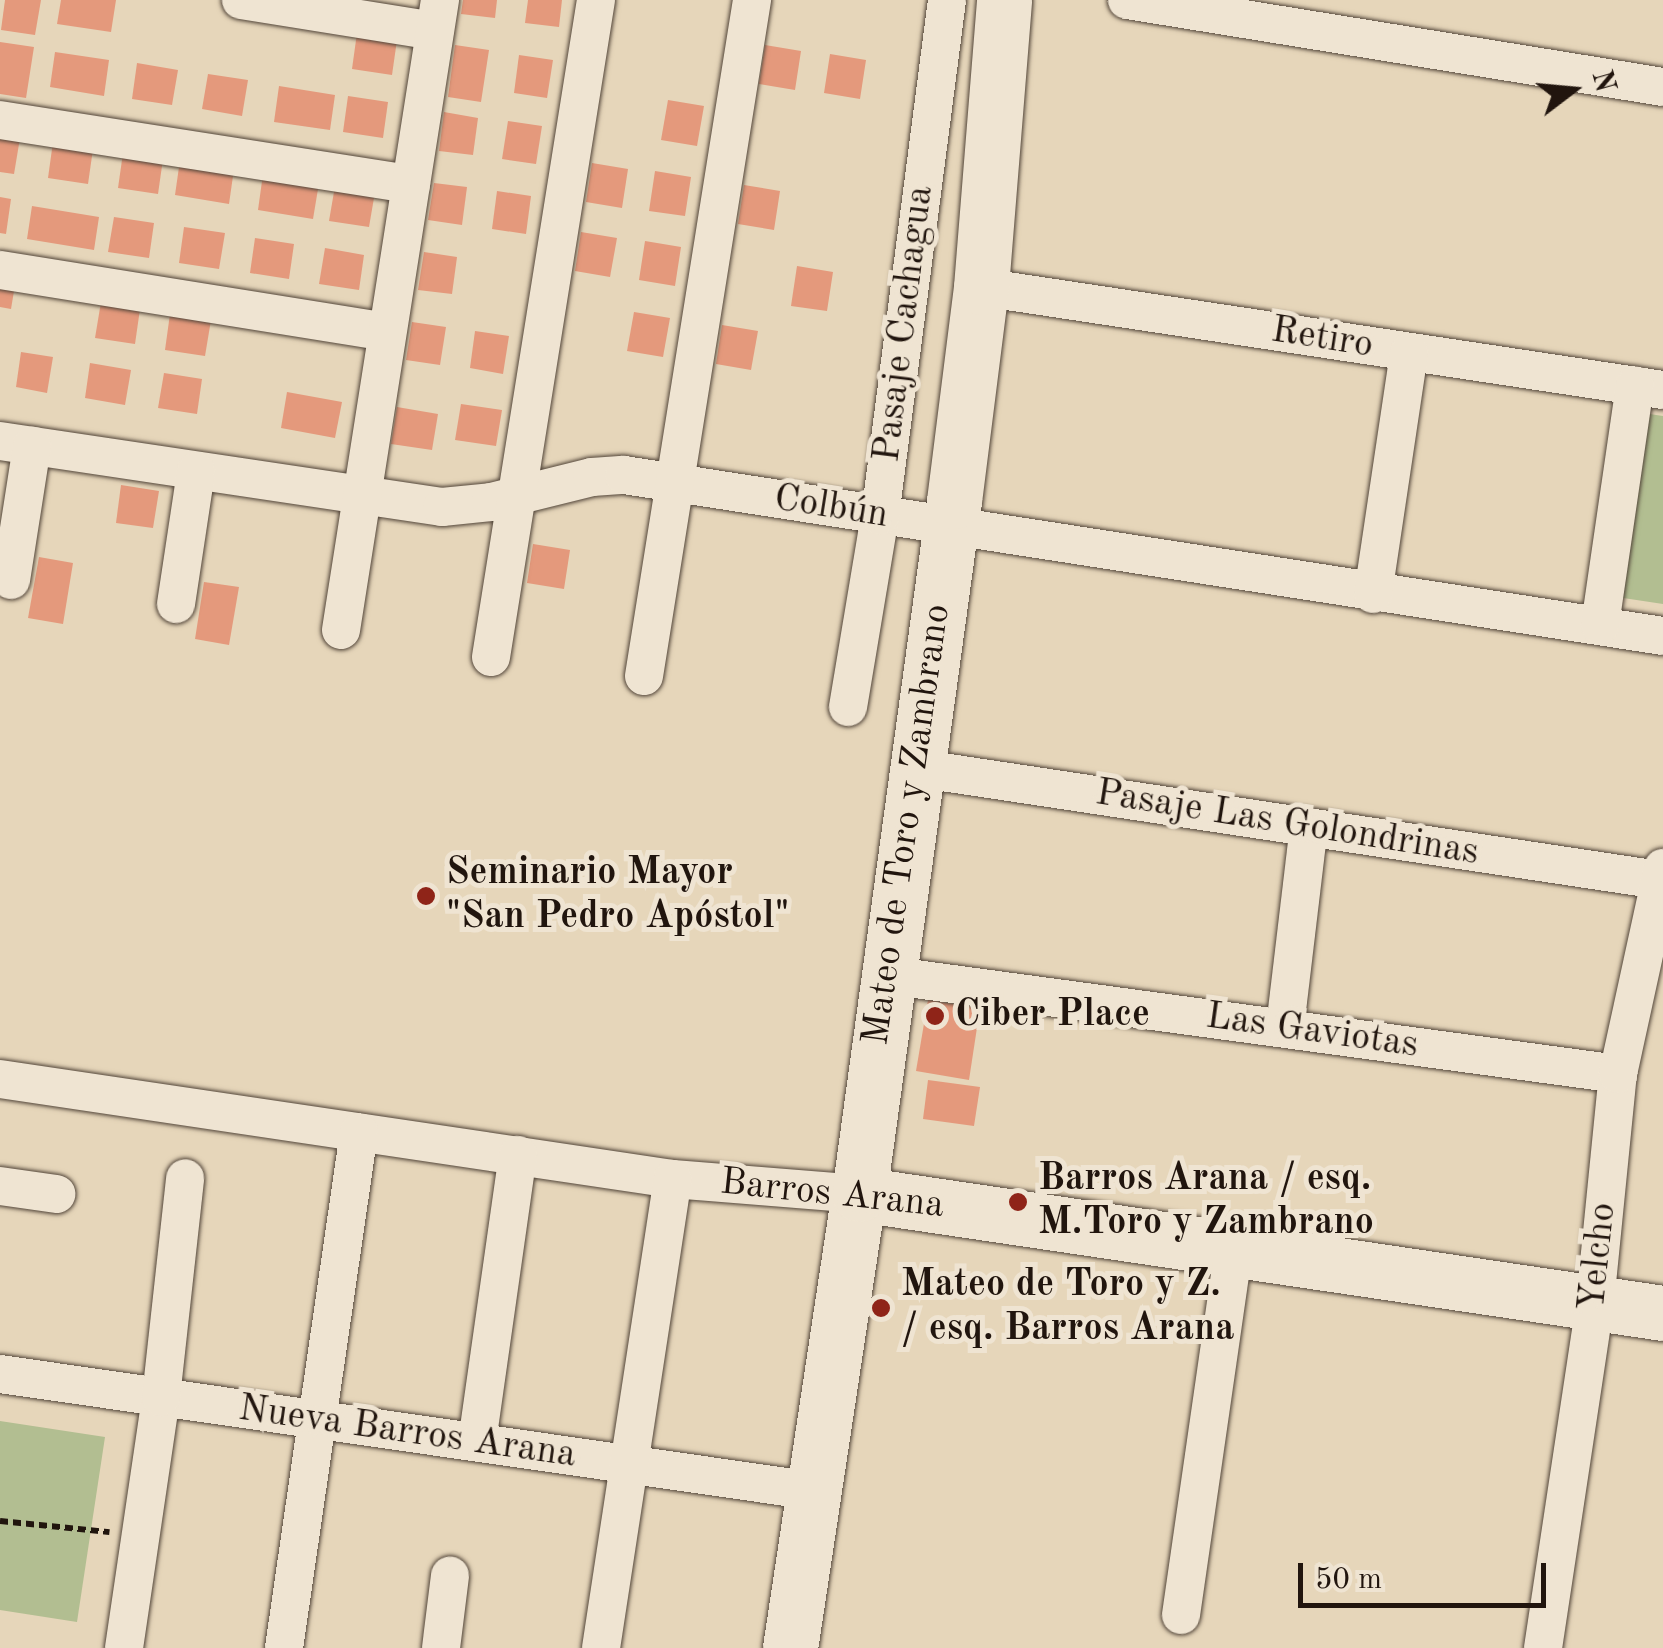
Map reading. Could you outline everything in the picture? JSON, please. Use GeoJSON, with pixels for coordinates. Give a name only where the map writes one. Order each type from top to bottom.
{"type":"FeatureCollection","features":[{"type":"Feature","properties":{"kind":"street"},"geometry":{"type":"LineString","coordinates":[[241,0],[438,16],[340,630]]}},
{"type":"Feature","properties":{"kind":"street"},"geometry":{"type":"LineString","coordinates":[[491,657],[596,0]]}},
{"type":"Feature","properties":{"kind":"street"},"geometry":{"type":"LineString","coordinates":[[644,676],[752,0]]}},
{"type":"Feature","properties":{"kind":"street","name":"Pasaje Cachagua"},"geometry":{"type":"LineString","coordinates":[[848,707],[880,516],[946,0]]}},
{"type":"Feature","properties":{"kind":"street","name":"Mateo de Toro y Zambrano"},"geometry":{"type":"LineString","coordinates":[[790,1648],[859,1194],[886,974],[950,528],[981,287],[1004,0]]}},
{"type":"Feature","properties":{"kind":"street"},"geometry":{"type":"LineString","coordinates":[[1128,0],[1663,87]]}},
{"type":"Feature","properties":{"kind":"street"},"geometry":{"type":"LineString","coordinates":[[0,120],[410,184]]}},
{"type":"Feature","properties":{"kind":"street"},"geometry":{"type":"LineString","coordinates":[[0,270],[387,332]]}},
{"type":"Feature","properties":{"kind":"street","name":"Retiro"},"geometry":{"type":"LineString","coordinates":[[981,287],[1649,388]]}},
{"type":"Feature","properties":{"kind":"street"},"geometry":{"type":"LineString","coordinates":[[1373,594],[1409,353]]}},
{"type":"Feature","properties":{"kind":"street"},"geometry":{"type":"LineString","coordinates":[[1600,625],[1649,388]]}},
{"type":"Feature","properties":{"kind":"street"},"geometry":{"type":"LineString","coordinates":[[11,580],[16,443]]}},
{"type":"Feature","properties":{"kind":"street","name":"Colbún"},"geometry":{"type":"LineString","coordinates":[[16,443],[442,507],[516,496],[608,475],[1663,636]]}},
{"type":"Feature","properties":{"kind":"street"},"geometry":{"type":"LineString","coordinates":[[176,604],[196,471]]}},
{"type":"Feature","properties":{"kind":"street","name":"Pasaje Las Golondrinas"},"geometry":{"type":"LineString","coordinates":[[916,768],[1309,827],[1661,874]]}},
{"type":"Feature","properties":{"kind":"street"},"geometry":{"type":"LineString","coordinates":[[1285,1028],[1309,827]]}},
{"type":"Feature","properties":{"kind":"street","name":"Yelcho"},"geometry":{"type":"LineString","coordinates":[[1543,1648],[1595,1303],[1618,1074],[1661,874]]}},
{"type":"Feature","properties":{"kind":"street","name":"Las Gaviotas"},"geometry":{"type":"LineString","coordinates":[[886,974],[1618,1074]]}},
{"type":"Feature","properties":{"kind":"street","name":"Barros Arana"},"geometry":{"type":"LineString","coordinates":[[0,1079],[673,1178],[859,1194],[1663,1313]]}},
{"type":"Feature","properties":{"kind":"street"},"geometry":{"type":"LineString","coordinates":[[284,1648],[359,1132]]}},
{"type":"Feature","properties":{"kind":"street"},"geometry":{"type":"LineString","coordinates":[[477,1442],[518,1156]]}},
{"type":"Feature","properties":{"kind":"street"},"geometry":{"type":"LineString","coordinates":[[124,1648],[161,1398],[186,1178]]}},
{"type":"Feature","properties":{"kind":"street"},"geometry":{"type":"LineString","coordinates":[[601,1648],[673,1178]]}},
{"type":"Feature","properties":{"kind":"street"},"geometry":{"type":"LineString","coordinates":[[0,1186],[56,1194]]}},
{"type":"Feature","properties":{"kind":"street"},"geometry":{"type":"LineString","coordinates":[[1181,1615],[1234,1249]]}},
{"type":"Feature","properties":{"kind":"street","name":"Nueva Barros Arana"},"geometry":{"type":"LineString","coordinates":[[0,1374],[814,1490]]}},
{"type":"Feature","properties":{"kind":"street"},"geometry":{"type":"LineString","coordinates":[[440,1648],[450,1576]]}},
{"type":"Feature","properties":{"kind":"path"},"geometry":{"type":"LineString","coordinates":[[0,1521],[140,1534]]}},
{"type":"Feature","properties":{"kind":"green space"},"geometry":{"type":"Polygon","coordinates":[[[1636,412],[1663,416],[1663,604],[1610,596],[1636,412]]]}},
{"type":"Feature","properties":{"kind":"green space"},"geometry":{"type":"Polygon","coordinates":[[[0,1421],[105,1437],[77,1622],[0,1610],[0,1421]]]}},
{"type":"Feature","properties":{"kind":"building"},"geometry":{"type":"Polygon","coordinates":[[[5,0],[41,0],[35,35],[1,30],[5,0]]]}},
{"type":"Feature","properties":{"kind":"building"},"geometry":{"type":"Polygon","coordinates":[[[61,0],[116,0],[111,32],[57,24],[61,0]]]}},
{"type":"Feature","properties":{"kind":"building"},"geometry":{"type":"Polygon","coordinates":[[[463,0],[497,0],[495,18],[461,14],[463,0]]]}},
{"type":"Feature","properties":{"kind":"building"},"geometry":{"type":"Polygon","coordinates":[[[528,0],[562,0],[559,27],[525,23],[528,0]]]}},
{"type":"Feature","properties":{"kind":"building"},"geometry":{"type":"Polygon","coordinates":[[[357,33],[397,40],[392,75],[352,69],[357,33]]]}},
{"type":"Feature","properties":{"kind":"building"},"geometry":{"type":"Polygon","coordinates":[[[0,42],[34,47],[26,98],[0,94],[0,42]]]}},
{"type":"Feature","properties":{"kind":"building"},"geometry":{"type":"Polygon","coordinates":[[[455,45],[489,50],[481,102],[448,97],[455,45]]]}},
{"type":"Feature","properties":{"kind":"building"},"geometry":{"type":"Polygon","coordinates":[[[765,45],[801,51],[795,90],[759,84],[765,45]]]}},
{"type":"Feature","properties":{"kind":"building"},"geometry":{"type":"Polygon","coordinates":[[[55,52],[109,60],[104,96],[50,87],[55,52]]]}},
{"type":"Feature","properties":{"kind":"building"},"geometry":{"type":"Polygon","coordinates":[[[830,54],[866,60],[860,99],[824,93],[830,54]]]}},
{"type":"Feature","properties":{"kind":"building"},"geometry":{"type":"Polygon","coordinates":[[[519,55],[553,60],[547,98],[514,93],[519,55]]]}},
{"type":"Feature","properties":{"kind":"building"},"geometry":{"type":"Polygon","coordinates":[[[137,63],[178,70],[172,105],[132,99],[137,63]]]}},
{"type":"Feature","properties":{"kind":"building"},"geometry":{"type":"Polygon","coordinates":[[[208,74],[248,80],[242,116],[202,109],[208,74]]]}},
{"type":"Feature","properties":{"kind":"building"},"geometry":{"type":"Polygon","coordinates":[[[279,86],[335,95],[330,130],[274,122],[279,86]]]}},
{"type":"Feature","properties":{"kind":"building"},"geometry":{"type":"Polygon","coordinates":[[[348,96],[388,102],[383,138],[343,132],[348,96]]]}},
{"type":"Feature","properties":{"kind":"building"},"geometry":{"type":"Polygon","coordinates":[[[668,100],[704,106],[697,146],[661,140],[668,100]]]}},
{"type":"Feature","properties":{"kind":"building"},"geometry":{"type":"Polygon","coordinates":[[[444,112],[478,118],[473,155],[439,151],[444,112]]]}},
{"type":"Feature","properties":{"kind":"building"},"geometry":{"type":"Polygon","coordinates":[[[508,121],[542,126],[536,164],[502,159],[508,121]]]}},
{"type":"Feature","properties":{"kind":"building"},"geometry":{"type":"Polygon","coordinates":[[[0,135],[20,138],[14,174],[0,172],[0,135]]]}},
{"type":"Feature","properties":{"kind":"building"},"geometry":{"type":"Polygon","coordinates":[[[53,142],[93,149],[88,184],[48,178],[53,142]]]}},
{"type":"Feature","properties":{"kind":"building"},"geometry":{"type":"Polygon","coordinates":[[[123,153],[163,159],[158,194],[118,188],[123,153]]]}},
{"type":"Feature","properties":{"kind":"building"},"geometry":{"type":"Polygon","coordinates":[[[180,160],[234,169],[229,204],[175,195],[180,160]]]}},
{"type":"Feature","properties":{"kind":"building"},"geometry":{"type":"Polygon","coordinates":[[[592,163],[628,169],[622,208],[586,202],[592,163]]]}},
{"type":"Feature","properties":{"kind":"building"},"geometry":{"type":"Polygon","coordinates":[[[655,171],[691,177],[685,216],[649,211],[655,171]]]}},
{"type":"Feature","properties":{"kind":"building"},"geometry":{"type":"Polygon","coordinates":[[[263,174],[319,183],[313,219],[258,210],[263,174]]]}},
{"type":"Feature","properties":{"kind":"building"},"geometry":{"type":"Polygon","coordinates":[[[434,183],[467,187],[462,225],[428,220],[434,183]]]}},
{"type":"Feature","properties":{"kind":"building"},"geometry":{"type":"Polygon","coordinates":[[[744,185],[780,191],[774,230],[738,224],[744,185]]]}},
{"type":"Feature","properties":{"kind":"building"},"geometry":{"type":"Polygon","coordinates":[[[335,186],[375,192],[369,227],[329,221],[335,186]]]}},
{"type":"Feature","properties":{"kind":"building"},"geometry":{"type":"Polygon","coordinates":[[[497,191],[531,196],[526,234],[492,229],[497,191]]]}},
{"type":"Feature","properties":{"kind":"building"},"geometry":{"type":"Polygon","coordinates":[[[0,197],[11,199],[6,234],[0,233],[0,197]]]}},
{"type":"Feature","properties":{"kind":"building"},"geometry":{"type":"Polygon","coordinates":[[[32,206],[99,217],[94,250],[27,239],[32,206]]]}},
{"type":"Feature","properties":{"kind":"building"},"geometry":{"type":"Polygon","coordinates":[[[114,217],[154,223],[149,258],[108,252],[114,217]]]}},
{"type":"Feature","properties":{"kind":"building"},"geometry":{"type":"Polygon","coordinates":[[[184,227],[225,233],[219,269],[179,263],[184,227]]]}},
{"type":"Feature","properties":{"kind":"building"},"geometry":{"type":"Polygon","coordinates":[[[581,232],[617,238],[610,277],[575,271],[581,232]]]}},
{"type":"Feature","properties":{"kind":"building"},"geometry":{"type":"Polygon","coordinates":[[[255,238],[294,244],[289,279],[250,273],[255,238]]]}},
{"type":"Feature","properties":{"kind":"building"},"geometry":{"type":"Polygon","coordinates":[[[645,241],[681,247],[675,286],[639,280],[645,241]]]}},
{"type":"Feature","properties":{"kind":"building"},"geometry":{"type":"Polygon","coordinates":[[[325,248],[364,255],[359,290],[319,284],[325,248]]]}},
{"type":"Feature","properties":{"kind":"building"},"geometry":{"type":"Polygon","coordinates":[[[424,252],[457,257],[452,294],[418,290],[424,252]]]}},
{"type":"Feature","properties":{"kind":"building"},"geometry":{"type":"Polygon","coordinates":[[[797,266],[833,272],[827,311],[791,306],[797,266]]]}},
{"type":"Feature","properties":{"kind":"building"},"geometry":{"type":"Polygon","coordinates":[[[0,277],[16,279],[11,309],[0,307],[0,277]]]}},
{"type":"Feature","properties":{"kind":"building"},"geometry":{"type":"Polygon","coordinates":[[[101,302],[140,309],[135,344],[95,338],[101,302]]]}},
{"type":"Feature","properties":{"kind":"building"},"geometry":{"type":"Polygon","coordinates":[[[634,312],[670,318],[663,357],[627,351],[634,312]]]}},
{"type":"Feature","properties":{"kind":"building"},"geometry":{"type":"Polygon","coordinates":[[[170,314],[211,320],[205,356],[165,350],[170,314]]]}},
{"type":"Feature","properties":{"kind":"building"},"geometry":{"type":"Polygon","coordinates":[[[412,322],[446,327],[440,365],[406,360],[412,322]]]}},
{"type":"Feature","properties":{"kind":"building"},"geometry":{"type":"Polygon","coordinates":[[[722,325],[758,331],[751,370],[716,364],[722,325]]]}},
{"type":"Feature","properties":{"kind":"building"},"geometry":{"type":"Polygon","coordinates":[[[475,331],[509,336],[503,374],[470,368],[475,331]]]}},
{"type":"Feature","properties":{"kind":"building"},"geometry":{"type":"Polygon","coordinates":[[[21,352],[53,357],[47,393],[16,387],[21,352]]]}},
{"type":"Feature","properties":{"kind":"building"},"geometry":{"type":"Polygon","coordinates":[[[90,363],[131,370],[125,405],[85,398],[90,363]]]}},
{"type":"Feature","properties":{"kind":"building"},"geometry":{"type":"Polygon","coordinates":[[[164,373],[202,379],[197,414],[158,408],[164,373]]]}},
{"type":"Feature","properties":{"kind":"building"},"geometry":{"type":"Polygon","coordinates":[[[287,392],[342,402],[335,438],[281,428],[287,392]]]}},
{"type":"Feature","properties":{"kind":"building"},"geometry":{"type":"Polygon","coordinates":[[[461,404],[502,410],[496,446],[455,440],[461,404]]]}},
{"type":"Feature","properties":{"kind":"building"},"geometry":{"type":"Polygon","coordinates":[[[397,407],[438,414],[432,450],[391,444],[397,407]]]}},
{"type":"Feature","properties":{"kind":"building"},"geometry":{"type":"Polygon","coordinates":[[[121,485],[159,491],[153,528],[116,523],[121,485]]]}},
{"type":"Feature","properties":{"kind":"building"},"geometry":{"type":"Polygon","coordinates":[[[533,544],[570,550],[564,589],[527,583],[533,544]]]}},
{"type":"Feature","properties":{"kind":"building"},"geometry":{"type":"Polygon","coordinates":[[[39,557],[73,563],[63,624],[28,618],[39,557]]]}},
{"type":"Feature","properties":{"kind":"building"},"geometry":{"type":"Polygon","coordinates":[[[204,582],[239,587],[229,645],[195,639],[204,582]]]}},
{"type":"Feature","properties":{"kind":"building"},"geometry":{"type":"Polygon","coordinates":[[[928,1000],[980,1008],[969,1080],[916,1071],[928,1000]]]}},
{"type":"Feature","properties":{"kind":"building"},"geometry":{"type":"Polygon","coordinates":[[[928,1080],[980,1087],[974,1126],[923,1119],[928,1080]]]}},
{"type":"Feature","properties":{"kind":"place","name":"Seminario Mayor \"San Pedro Apóstol\""},"geometry":{"type":"Point","coordinates":[426,896]}},
{"type":"Feature","properties":{"kind":"place","name":"Ciber Place"},"geometry":{"type":"Point","coordinates":[935,1016]}},
{"type":"Feature","properties":{"kind":"place","name":"Barros Arana / esq. M.Toro y Zambrano"},"geometry":{"type":"Point","coordinates":[1018,1202]}},
{"type":"Feature","properties":{"kind":"place","name":"Mateo de Toro y Z. / esq. Barros Arana"},"geometry":{"type":"Point","coordinates":[881,1308]}}]}
